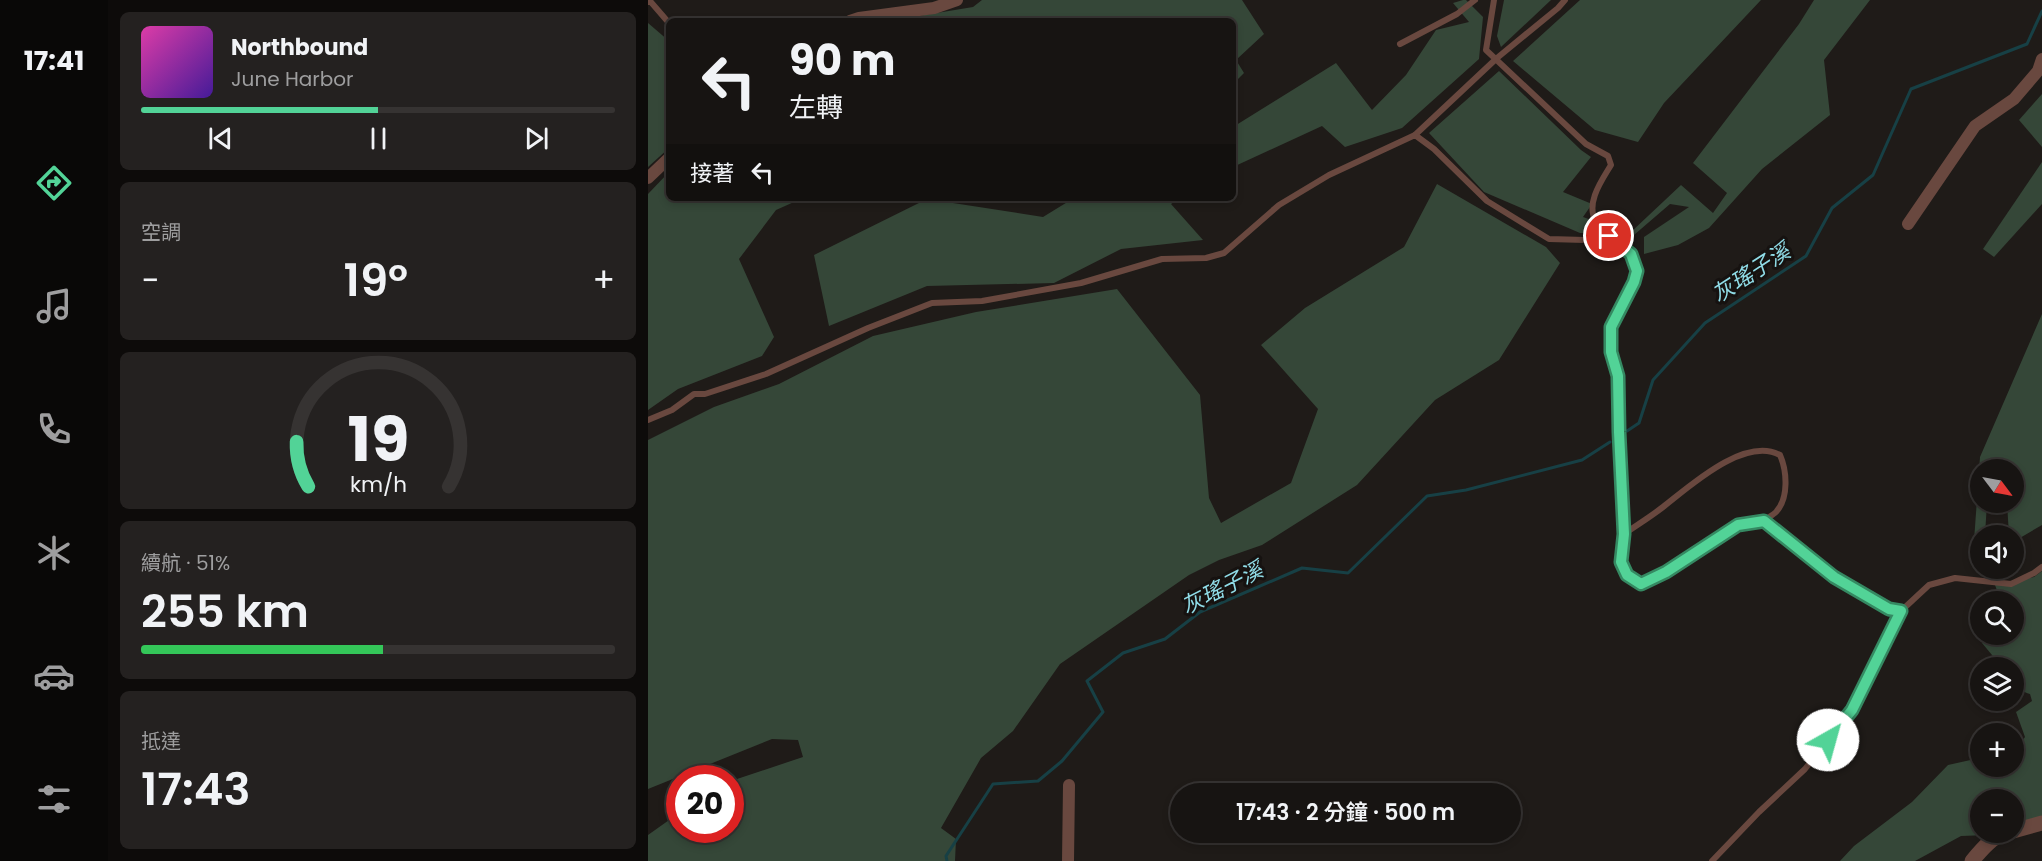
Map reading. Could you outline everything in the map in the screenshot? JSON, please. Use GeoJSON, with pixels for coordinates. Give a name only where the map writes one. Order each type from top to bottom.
{"type":"FeatureCollection","features":[{"type":"Feature","properties":{"kind":"street"},"geometry":{"type":"LineString","coordinates":[[859,18],[934,8],[957,0]]}},
{"type":"Feature","properties":{"kind":"street"},"geometry":{"type":"LineString","coordinates":[[1908,224],[1975,126],[2014,99],[2038,71],[2042,59]]}},
{"type":"Feature","properties":{"kind":"street"},"geometry":{"type":"LineString","coordinates":[[648,178],[666,161]]}},
{"type":"Feature","properties":{"kind":"street"},"geometry":{"type":"LineString","coordinates":[[1068,861],[1069,784]]}},
{"type":"Feature","properties":{"kind":"street"},"geometry":{"type":"LineString","coordinates":[[2024,828],[2042,823]]}},
{"type":"Feature","properties":{"kind":"street"},"geometry":{"type":"LineString","coordinates":[[1972,861],[1989,843]]}},
{"type":"Feature","properties":{"kind":"lane"},"geometry":{"type":"LineString","coordinates":[[1400,44],[1457,14],[1475,0]]}},
{"type":"Feature","properties":{"kind":"lane"},"geometry":{"type":"LineString","coordinates":[[1494,0],[1486,50],[1586,144],[1608,156],[1611,165],[1599,184],[1594,198],[1593,215],[1596,223],[1631,254],[1637,271],[1634,282],[1611,327],[1611,352],[1618,376],[1624,534],[1621,562],[1627,575],[1641,584],[1666,572],[1738,525],[1764,521],[1776,512],[1785,499],[1783,462],[1780,454],[1760,450],[1745,453],[1699,477],[1661,509],[1624,534]]}},
{"type":"Feature","properties":{"kind":"lane"},"geometry":{"type":"LineString","coordinates":[[648,420],[672,410],[694,394],[705,394],[766,374],[868,328],[932,303],[993,299],[1081,284],[1162,259],[1206,258],[1224,253],[1279,205],[1329,175],[1415,135],[1497,58],[1565,0]]}},
{"type":"Feature","properties":{"kind":"lane"},"geometry":{"type":"LineString","coordinates":[[648,2],[666,20]]}},
{"type":"Feature","properties":{"kind":"lane"},"geometry":{"type":"LineString","coordinates":[[1415,135],[1434,149],[1487,201],[1549,239],[1585,240],[1609,236]]}},
{"type":"Feature","properties":{"kind":"lane"},"geometry":{"type":"LineString","coordinates":[[1764,521],[1834,577],[1889,609],[1901,611]]}},
{"type":"Feature","properties":{"kind":"lane"},"geometry":{"type":"LineString","coordinates":[[1712,861],[1805,769],[1852,710],[1901,611],[1929,585],[1955,578],[2011,584],[2042,567]]}},
{"type":"Feature","properties":{"kind":"green space"},"geometry":{"type":"Polygon","coordinates":[[[982,0],[1242,0],[1264,34],[1236,60],[1236,18],[906,18],[973,7],[982,0]]]}},
{"type":"Feature","properties":{"kind":"green space"},"geometry":{"type":"Polygon","coordinates":[[[1466,0],[1483,17],[1479,59],[1402,128],[1345,147],[1322,126],[1236,166],[1236,125],[1336,63],[1372,110],[1406,75],[1436,30],[1469,22],[1453,3],[1466,0]]]}},
{"type":"Feature","properties":{"kind":"green space"},"geometry":{"type":"Polygon","coordinates":[[[1504,0],[1551,0],[1501,47],[1497,36],[1504,0]]]}},
{"type":"Feature","properties":{"kind":"green space"},"geometry":{"type":"Polygon","coordinates":[[[1580,0],[1761,0],[1664,103],[1638,142],[1595,130],[1513,61],[1580,0]]]}},
{"type":"Feature","properties":{"kind":"green space"},"geometry":{"type":"Polygon","coordinates":[[[1814,0],[1870,0],[1824,60],[1830,115],[1762,169],[1709,228],[1678,245],[1644,254],[1644,237],[1689,207],[1670,204],[1634,235],[1631,232],[1681,185],[1713,213],[1727,193],[1693,163],[1799,24],[1814,0]]]}},
{"type":"Feature","properties":{"kind":"green space"},"geometry":{"type":"Polygon","coordinates":[[[648,23],[666,38],[666,151],[648,167],[648,23]]]}},
{"type":"Feature","properties":{"kind":"green space"},"geometry":{"type":"Polygon","coordinates":[[[1236,60],[1244,73],[1236,81],[1236,60]]]}},
{"type":"Feature","properties":{"kind":"green space"},"geometry":{"type":"Polygon","coordinates":[[[1499,71],[1591,157],[1563,192],[1592,204],[1583,217],[1597,222],[1618,221],[1620,233],[1580,233],[1484,192],[1429,133],[1499,71]]]}},
{"type":"Feature","properties":{"kind":"green space"},"geometry":{"type":"Polygon","coordinates":[[[2042,94],[2042,147],[2019,120],[2042,94]]]}},
{"type":"Feature","properties":{"kind":"green space"},"geometry":{"type":"Polygon","coordinates":[[[2042,162],[2042,204],[1994,257],[1983,249],[2042,162]]]}},
{"type":"Feature","properties":{"kind":"green space"},"geometry":{"type":"Polygon","coordinates":[[[666,175],[666,201],[796,201],[776,210],[739,259],[774,337],[762,356],[678,389],[648,410],[648,194],[666,175]]]}},
{"type":"Feature","properties":{"kind":"green space"},"geometry":{"type":"Polygon","coordinates":[[[1437,184],[1546,247],[1560,263],[1499,360],[1435,400],[1357,485],[1262,545],[1219,560],[1189,575],[1060,664],[1013,731],[981,758],[941,828],[956,839],[955,861],[648,861],[648,835],[666,822],[666,843],[744,843],[744,777],[803,757],[798,740],[772,739],[708,765],[666,765],[666,782],[648,789],[648,440],[714,407],[779,384],[873,336],[976,312],[1117,289],[1200,395],[1209,498],[1221,523],[1291,483],[1318,409],[1261,345],[1305,308],[1404,247],[1437,184]]]}},
{"type":"Feature","properties":{"kind":"green space"},"geometry":{"type":"Polygon","coordinates":[[[923,201],[940,201],[1043,217],[1069,201],[1176,201],[1171,204],[1203,240],[1121,249],[1054,283],[927,286],[829,326],[814,255],[923,201]]]}},
{"type":"Feature","properties":{"kind":"green space"},"geometry":{"type":"Polygon","coordinates":[[[2042,314],[2042,525],[2024,536],[2024,525],[2008,525],[2008,513],[2024,513],[2024,459],[1980,459],[2042,314]]]}},
{"type":"Feature","properties":{"kind":"green space"},"geometry":{"type":"Polygon","coordinates":[[[1976,513],[1986,513],[1986,525],[1975,525],[1976,513]]]}},
{"type":"Feature","properties":{"kind":"green space"},"geometry":{"type":"Polygon","coordinates":[[[2042,571],[2042,821],[2024,825],[2024,789],[1970,789],[1970,836],[1961,836],[1915,861],[1840,861],[1854,846],[1912,802],[1948,765],[1970,760],[1970,777],[2024,777],[2024,723],[2020,723],[2016,712],[2024,711],[2024,706],[2032,701],[2030,694],[2024,691],[2024,657],[1994,657],[1984,645],[2024,645],[2024,591],[1997,591],[1995,585],[2034,577],[2042,571]]]}},
{"type":"Feature","properties":{"kind":"waterway","name":"灰瑤子溪"},"geometry":{"type":"LineString","coordinates":[[1627,431],[1639,423],[1653,380],[1705,323],[1806,256],[1832,208],[1873,175],[1911,89],[2027,44],[2042,11]]}},
{"type":"Feature","properties":{"kind":"waterway","name":"灰瑤子溪"},"geometry":{"type":"LineString","coordinates":[[947,861],[946,856],[993,784],[1038,781],[1062,761],[1103,712],[1087,681],[1123,653],[1165,639],[1200,612],[1302,568],[1348,573],[1427,496],[1466,490],[1582,460],[1610,442]]}},
{"type":"Feature","properties":{"kind":"route"},"geometry":{"type":"LineString","coordinates":[[1609,236],[1631,254],[1637,271],[1634,282],[1611,327],[1611,352],[1618,376],[1624,534],[1621,562],[1627,575],[1641,584],[1666,572],[1738,525],[1764,521],[1834,577],[1889,609],[1901,611],[1852,710],[1828,740]]}}]}
